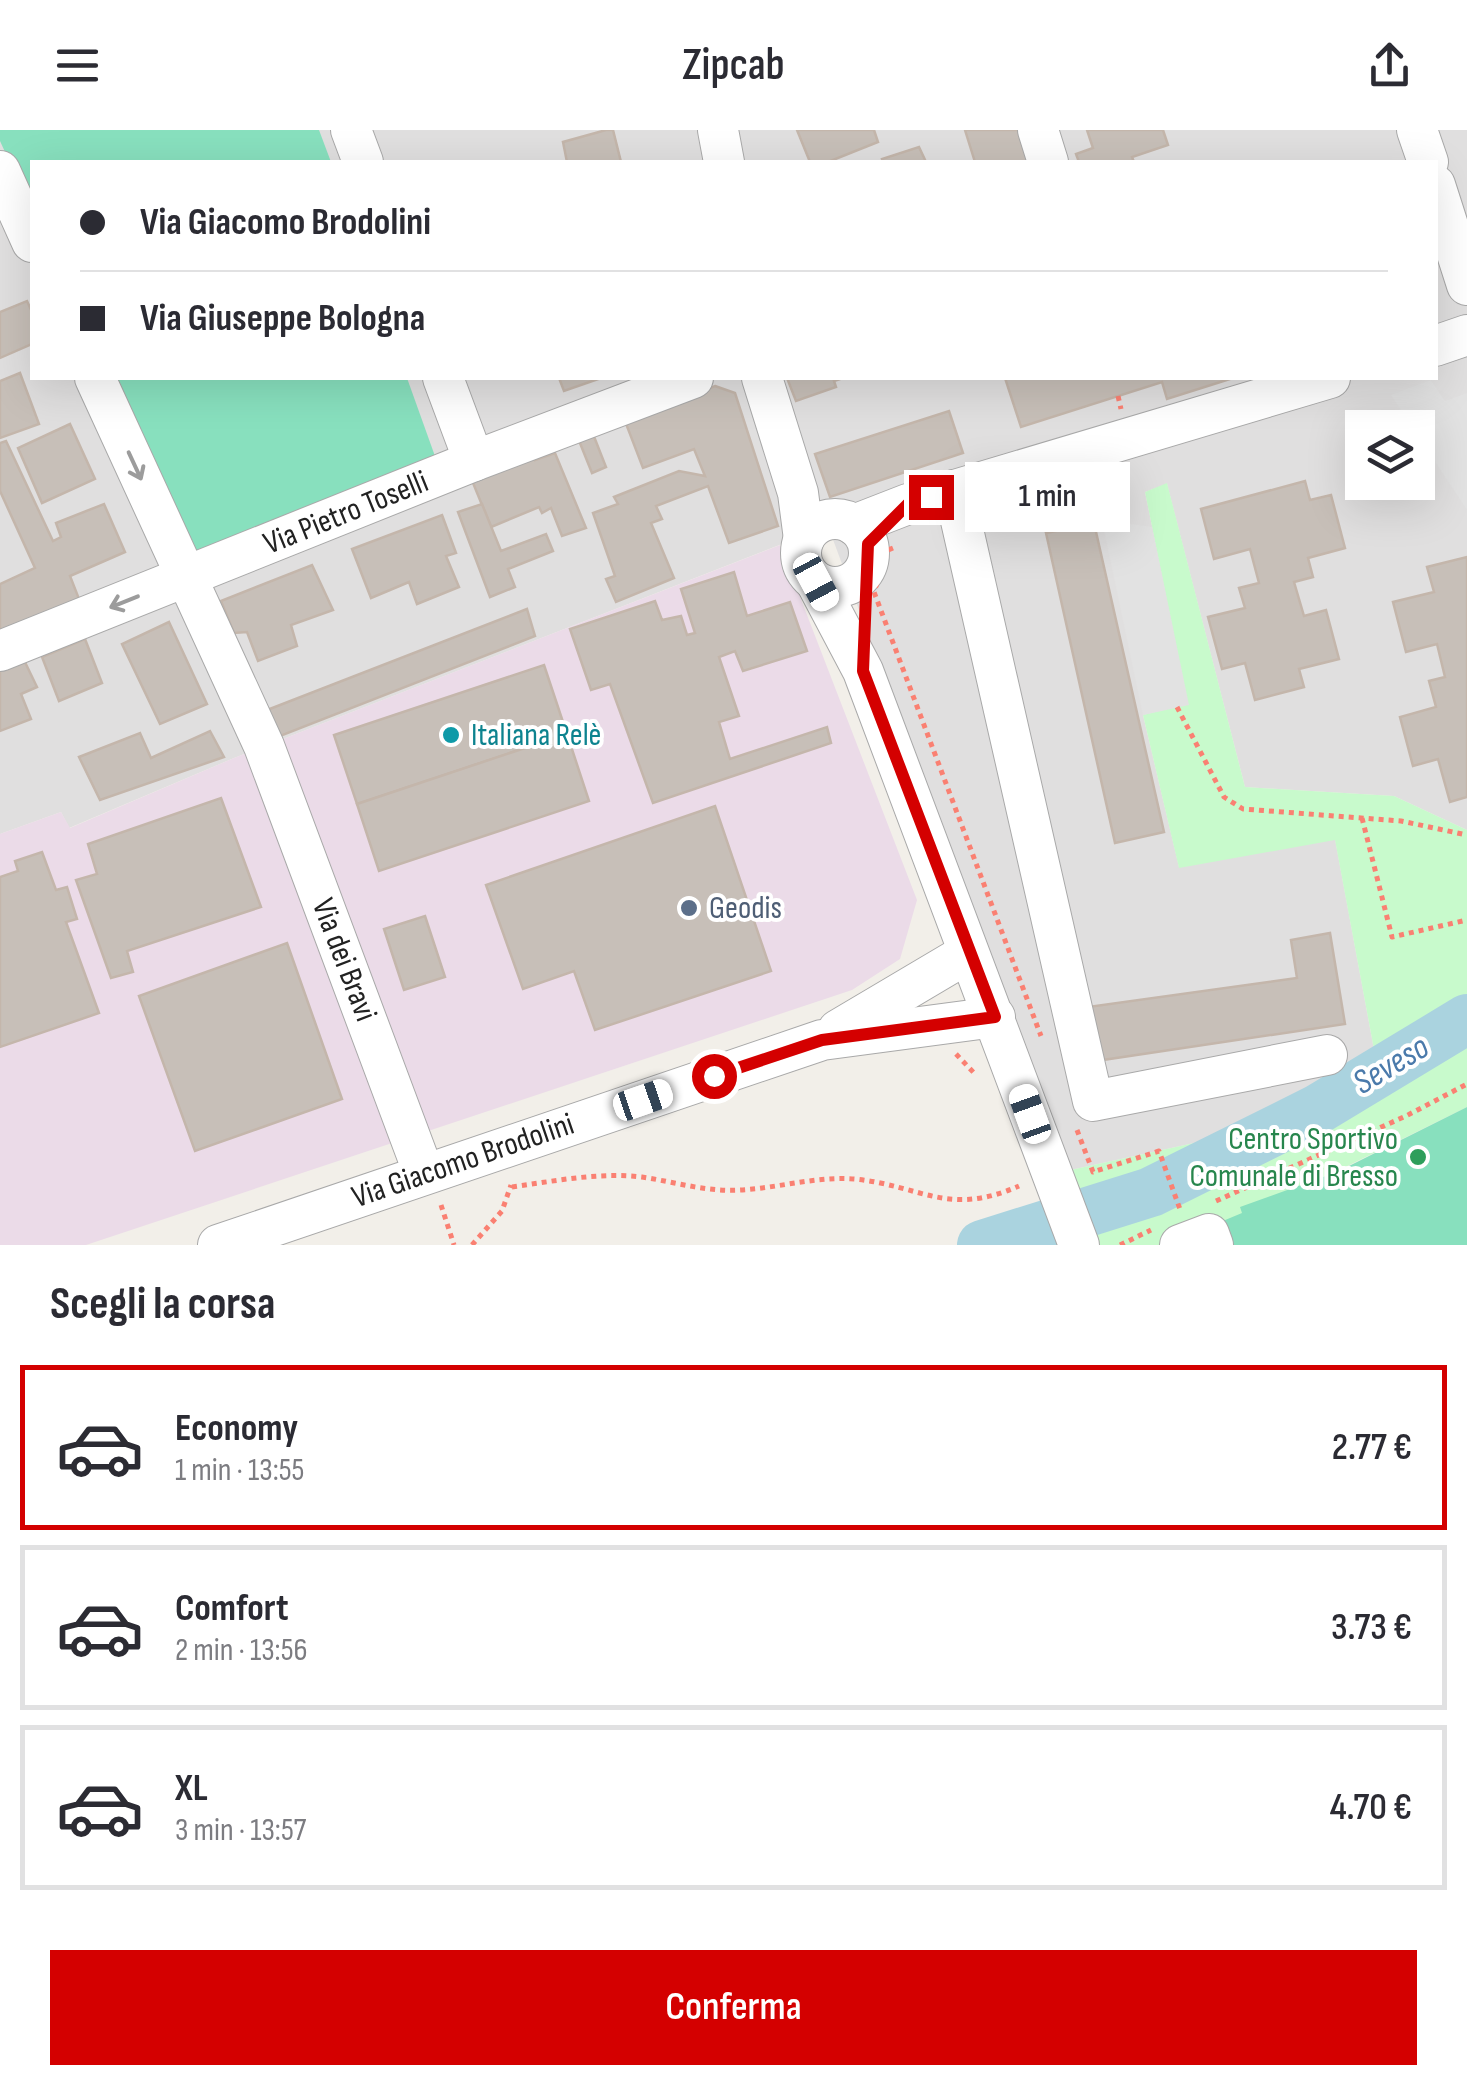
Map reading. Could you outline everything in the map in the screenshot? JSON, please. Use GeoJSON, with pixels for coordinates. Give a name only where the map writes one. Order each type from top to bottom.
{"type":"FeatureCollection","features":[{"type":"Feature","properties":{"kind":"street"},"geometry":{"type":"LineString","coordinates":[[351,130],[362,160]]}},
{"type":"Feature","properties":{"kind":"street"},"geometry":{"type":"LineString","coordinates":[[718,130],[724,160]]}},
{"type":"Feature","properties":{"kind":"street"},"geometry":{"type":"LineString","coordinates":[[1038,130],[1047,160]]}},
{"type":"Feature","properties":{"kind":"street"},"geometry":{"type":"LineString","coordinates":[[1417,130],[1427,160]]}},
{"type":"Feature","properties":{"kind":"street"},"geometry":{"type":"LineString","coordinates":[[0,171],[30,238]]}},
{"type":"Feature","properties":{"kind":"street"},"geometry":{"type":"LineString","coordinates":[[1438,195],[1467,285]]}},
{"type":"Feature","properties":{"kind":"street"},"geometry":{"type":"LineString","coordinates":[[1438,345],[1467,336]]}},
{"type":"Feature","properties":{"kind":"street","name":"Via dei Bravi"},"geometry":{"type":"LineString","coordinates":[[96,380],[264,746],[430,1183]]}},
{"type":"Feature","properties":{"kind":"street"},"geometry":{"type":"LineString","coordinates":[[444,380],[474,461]]}},
{"type":"Feature","properties":{"kind":"street","name":"Via Pietro Toselli"},"geometry":{"type":"LineString","coordinates":[[0,651],[688,380]]}},
{"type":"Feature","properties":{"kind":"street"},"geometry":{"type":"LineString","coordinates":[[763,380],[845,534],[863,671]]}},
{"type":"Feature","properties":{"kind":"street"},"geometry":{"type":"LineString","coordinates":[[1078,1245],[1032,1186],[995,1017],[863,671],[802,562],[845,534],[908,504],[1323,380]]}},
{"type":"Feature","properties":{"kind":"street"},"geometry":{"type":"LineString","coordinates":[[954,490],[1093,1101],[1327,1056]]}},
{"type":"Feature","properties":{"kind":"street","name":"Via Giacomo Brodolini"},"geometry":{"type":"LineString","coordinates":[[218,1245],[430,1183],[822,1040],[968,953]]}},
{"type":"Feature","properties":{"kind":"street","name":"Via Giacomo Brodolini"},"geometry":{"type":"LineString","coordinates":[[822,1040],[995,1017]]}},
{"type":"Feature","properties":{"kind":"street"},"geometry":{"type":"LineString","coordinates":[[1180,1224],[1209,1234],[1213,1245]]}},
{"type":"Feature","properties":{"kind":"path"},"geometry":{"type":"LineString","coordinates":[[845,534],[888,550],[874,592],[1044,1042]]}},
{"type":"Feature","properties":{"kind":"path"},"geometry":{"type":"LineString","coordinates":[[1177,707],[1224,797],[1243,809],[1401,821],[1467,836]]}},
{"type":"Feature","properties":{"kind":"path"},"geometry":{"type":"LineString","coordinates":[[1362,818],[1392,937],[1467,920]]}},
{"type":"Feature","properties":{"kind":"path"},"geometry":{"type":"LineString","coordinates":[[940,1051],[957,1054],[974,1071],[983,1088]]}},
{"type":"Feature","properties":{"kind":"path"},"geometry":{"type":"LineString","coordinates":[[1212,1203],[1406,1116],[1467,1084]]}},
{"type":"Feature","properties":{"kind":"path"},"geometry":{"type":"LineString","coordinates":[[1072,1116],[1092,1172],[1159,1151],[1180,1224],[1120,1245]]}},
{"type":"Feature","properties":{"kind":"path"},"geometry":{"type":"LineString","coordinates":[[472,1245],[502,1211],[512,1187],[506,1168]]}},
{"type":"Feature","properties":{"kind":"path"},"geometry":{"type":"LineString","coordinates":[[1013,1169],[1032,1186]]}},
{"type":"Feature","properties":{"kind":"path"},"geometry":{"type":"LineString","coordinates":[[512,1187],[602,1175],[699,1189],[742,1190],[807,1180],[856,1180],[952,1202],[994,1197],[1032,1186]]}},
{"type":"Feature","properties":{"kind":"path"},"geometry":{"type":"LineString","coordinates":[[430,1183],[454,1245]]}},
{"type":"Feature","properties":{"kind":"shaded area"},"geometry":{"type":"Polygon","coordinates":[[[0,130],[1467,130],[1467,830],[1394,796],[1245,787],[1167,484],[1145,492],[1189,705],[1143,715],[1179,867],[1335,839],[1375,1055],[1342,1089],[1296,1099],[1300,1120],[1066,1171],[828,526],[234,758],[69,828],[61,812],[0,834],[0,130]]]}},
{"type":"Feature","properties":{"kind":"shaded area"},"geometry":{"type":"Polygon","coordinates":[[[1431,380],[1445,401],[1467,393],[1467,510],[1435,462],[1435,410],[1401,410],[1391,395],[1431,380]]]}},
{"type":"Feature","properties":{"kind":"shaded area"},"geometry":{"type":"Polygon","coordinates":[[[1102,520],[1152,527],[1189,705],[1143,715],[1102,520]]]}},
{"type":"Feature","properties":{"kind":"shaded area"},"geometry":{"type":"Polygon","coordinates":[[[780,545],[917,900],[900,959],[852,990],[86,1245],[0,1245],[0,834],[61,812],[70,828],[234,758],[780,545]]]}},
{"type":"Feature","properties":{"kind":"green space"},"geometry":{"type":"Polygon","coordinates":[[[0,130],[319,130],[330,160],[30,160],[30,207],[0,141],[0,130]]]}},
{"type":"Feature","properties":{"kind":"green space"},"geometry":{"type":"Polygon","coordinates":[[[111,380],[408,380],[436,459],[194,560],[111,380]]]}},
{"type":"Feature","properties":{"kind":"green space"},"geometry":{"type":"Polygon","coordinates":[[[1167,483],[1245,787],[1394,796],[1467,830],[1467,1107],[1305,1187],[1172,1245],[1095,1245],[1066,1171],[1300,1120],[1296,1099],[1342,1089],[1375,1055],[1335,840],[1179,868],[1143,715],[1188,704],[1145,492],[1167,483]]]}},
{"type":"Feature","properties":{"kind":"green space","name":"Centro Sportivo Comunale di Bresso"},"geometry":{"type":"Polygon","coordinates":[[[1467,1107],[1467,1245],[1226,1245],[1218,1223],[1242,1213],[1240,1207],[1337,1172],[1467,1107]]]}},
{"type":"Feature","properties":{"kind":"building"},"geometry":{"type":"Polygon","coordinates":[[[613,130],[620,160],[567,160],[563,142],[613,130]]]}},
{"type":"Feature","properties":{"kind":"building"},"geometry":{"type":"Polygon","coordinates":[[[797,130],[874,130],[878,142],[833,160],[809,160],[797,130]]]}},
{"type":"Feature","properties":{"kind":"building"},"geometry":{"type":"Polygon","coordinates":[[[965,130],[1018,130],[1027,160],[974,160],[965,130]]]}},
{"type":"Feature","properties":{"kind":"building"},"geometry":{"type":"Polygon","coordinates":[[[1087,130],[1163,130],[1168,145],[1132,157],[1133,160],[1078,160],[1076,154],[1093,148],[1087,130]]]}},
{"type":"Feature","properties":{"kind":"building"},"geometry":{"type":"Polygon","coordinates":[[[919,147],[925,160],[882,160],[919,147]]]}},
{"type":"Feature","properties":{"kind":"building"},"geometry":{"type":"Polygon","coordinates":[[[27,301],[30,308],[30,345],[0,358],[0,312],[27,301]]]}},
{"type":"Feature","properties":{"kind":"building"},"geometry":{"type":"Polygon","coordinates":[[[20,373],[39,424],[0,438],[0,381],[20,373]]]}},
{"type":"Feature","properties":{"kind":"building"},"geometry":{"type":"Polygon","coordinates":[[[560,380],[595,380],[564,391],[560,380]]]}},
{"type":"Feature","properties":{"kind":"building"},"geometry":{"type":"Polygon","coordinates":[[[788,380],[837,380],[836,387],[796,401],[788,380]]]}},
{"type":"Feature","properties":{"kind":"building"},"geometry":{"type":"Polygon","coordinates":[[[1006,380],[1227,380],[1167,399],[1162,382],[1021,427],[1006,380]]]}},
{"type":"Feature","properties":{"kind":"building"},"geometry":{"type":"Polygon","coordinates":[[[715,386],[735,393],[778,526],[729,543],[708,486],[656,506],[662,519],[651,523],[674,578],[616,602],[606,579],[615,576],[593,513],[618,504],[614,497],[679,471],[705,476],[694,449],[643,468],[625,421],[715,386]]]}},
{"type":"Feature","properties":{"kind":"building"},"geometry":{"type":"Polygon","coordinates":[[[949,411],[963,453],[830,497],[815,454],[949,411]]]}},
{"type":"Feature","properties":{"kind":"building"},"geometry":{"type":"Polygon","coordinates":[[[70,424],[95,479],[42,503],[18,448],[70,424]]]}},
{"type":"Feature","properties":{"kind":"building"},"geometry":{"type":"Polygon","coordinates":[[[593,434],[606,467],[592,473],[578,438],[593,434]]]}},
{"type":"Feature","properties":{"kind":"building"},"geometry":{"type":"Polygon","coordinates":[[[6,441],[53,541],[61,537],[56,523],[104,504],[125,552],[70,576],[79,599],[0,633],[0,584],[35,568],[0,491],[0,443],[6,441]]]}},
{"type":"Feature","properties":{"kind":"building"},"geometry":{"type":"Polygon","coordinates":[[[534,453],[535,460],[555,453],[586,528],[562,536],[551,508],[542,513],[539,507],[491,527],[471,478],[534,453]]]}},
{"type":"Feature","properties":{"kind":"building"},"geometry":{"type":"Polygon","coordinates":[[[1305,481],[1310,500],[1331,495],[1345,548],[1308,558],[1313,577],[1294,582],[1304,616],[1326,610],[1339,659],[1299,669],[1304,687],[1255,700],[1245,663],[1222,669],[1208,617],[1245,608],[1239,588],[1259,583],[1250,549],[1214,559],[1201,509],[1305,481]]]}},
{"type":"Feature","properties":{"kind":"building"},"geometry":{"type":"Polygon","coordinates":[[[482,504],[501,551],[546,534],[553,551],[508,569],[515,587],[490,597],[458,512],[482,504]]]}},
{"type":"Feature","properties":{"kind":"building"},"geometry":{"type":"Polygon","coordinates":[[[442,515],[456,553],[446,556],[459,587],[417,604],[409,582],[371,598],[352,549],[442,515]]]}},
{"type":"Feature","properties":{"kind":"building"},"geometry":{"type":"Polygon","coordinates":[[[1094,523],[1164,832],[1115,843],[1046,533],[1094,523]]]}},
{"type":"Feature","properties":{"kind":"building"},"geometry":{"type":"Polygon","coordinates":[[[1467,557],[1467,797],[1450,802],[1438,759],[1413,766],[1400,717],[1436,707],[1429,681],[1445,677],[1437,644],[1406,652],[1393,602],[1434,592],[1427,567],[1467,557]]]}},
{"type":"Feature","properties":{"kind":"building"},"geometry":{"type":"Polygon","coordinates":[[[312,565],[333,610],[291,625],[297,646],[258,661],[247,632],[234,633],[221,601],[312,565]]]}},
{"type":"Feature","properties":{"kind":"building"},"geometry":{"type":"Polygon","coordinates":[[[734,572],[747,616],[790,602],[807,651],[743,671],[735,651],[719,657],[739,716],[719,722],[730,759],[827,727],[831,743],[653,803],[610,684],[591,690],[570,629],[655,601],[662,620],[681,616],[687,635],[695,633],[681,589],[734,572]]]}},
{"type":"Feature","properties":{"kind":"building"},"geometry":{"type":"Polygon","coordinates":[[[527,609],[535,636],[275,738],[262,712],[527,609]]]}},
{"type":"Feature","properties":{"kind":"building"},"geometry":{"type":"Polygon","coordinates":[[[169,622],[207,704],[160,724],[122,644],[169,622]]]}},
{"type":"Feature","properties":{"kind":"building"},"geometry":{"type":"Polygon","coordinates":[[[85,639],[102,683],[59,701],[42,657],[85,639]]]}},
{"type":"Feature","properties":{"kind":"building"},"geometry":{"type":"Polygon","coordinates":[[[23,658],[37,687],[21,694],[31,719],[0,731],[0,667],[23,658]]]}},
{"type":"Feature","properties":{"kind":"building","name":"Italiana Relè"},"geometry":{"type":"Polygon","coordinates":[[[544,665],[567,734],[357,804],[334,735],[544,665]]]}},
{"type":"Feature","properties":{"kind":"building"},"geometry":{"type":"Polygon","coordinates":[[[210,731],[224,757],[100,800],[79,757],[140,733],[151,758],[210,731]]]}},
{"type":"Feature","properties":{"kind":"building"},"geometry":{"type":"Polygon","coordinates":[[[567,734],[589,801],[379,871],[357,804],[567,734]]]}},
{"type":"Feature","properties":{"kind":"building"},"geometry":{"type":"Polygon","coordinates":[[[221,798],[261,907],[127,951],[133,972],[111,978],[76,880],[97,874],[88,844],[221,798]]]}},
{"type":"Feature","properties":{"kind":"building"},"geometry":{"type":"Polygon","coordinates":[[[715,806],[771,971],[595,1030],[574,971],[523,989],[486,885],[715,806]]]}},
{"type":"Feature","properties":{"kind":"building"},"geometry":{"type":"Polygon","coordinates":[[[42,852],[56,890],[67,887],[77,919],[66,922],[99,1013],[0,1047],[0,877],[18,871],[15,861],[42,852]]]}},
{"type":"Feature","properties":{"kind":"building"},"geometry":{"type":"Polygon","coordinates":[[[425,916],[445,977],[404,990],[384,929],[425,916]]]}},
{"type":"Feature","properties":{"kind":"building"},"geometry":{"type":"Polygon","coordinates":[[[1330,933],[1345,1024],[1096,1061],[1088,1007],[1297,978],[1291,940],[1330,933]]]}},
{"type":"Feature","properties":{"kind":"building"},"geometry":{"type":"Polygon","coordinates":[[[287,943],[342,1099],[195,1151],[139,996],[287,943]]]}},
{"type":"Feature","properties":{"kind":"waterway","name":"Seveso"},"geometry":{"type":"LineString","coordinates":[[982,1245],[1151,1192],[1318,1109],[1467,1019]]}},
{"type":"Feature","properties":{"kind":"place","name":"Italiana Relè"},"geometry":{"type":"Point","coordinates":[451,735]}},
{"type":"Feature","properties":{"kind":"place","name":"Geodis"},"geometry":{"type":"Point","coordinates":[689,908]}},
{"type":"Feature","properties":{"kind":"place","name":"Centro Sportivo Comunale di Bresso"},"geometry":{"type":"Point","coordinates":[1418,1157]}},
{"type":"Feature","properties":{"kind":"route"},"geometry":{"type":"LineString","coordinates":[[714,1076],[822,1040],[995,1017],[863,671],[868,544],[908,504],[931,497]]}}]}
